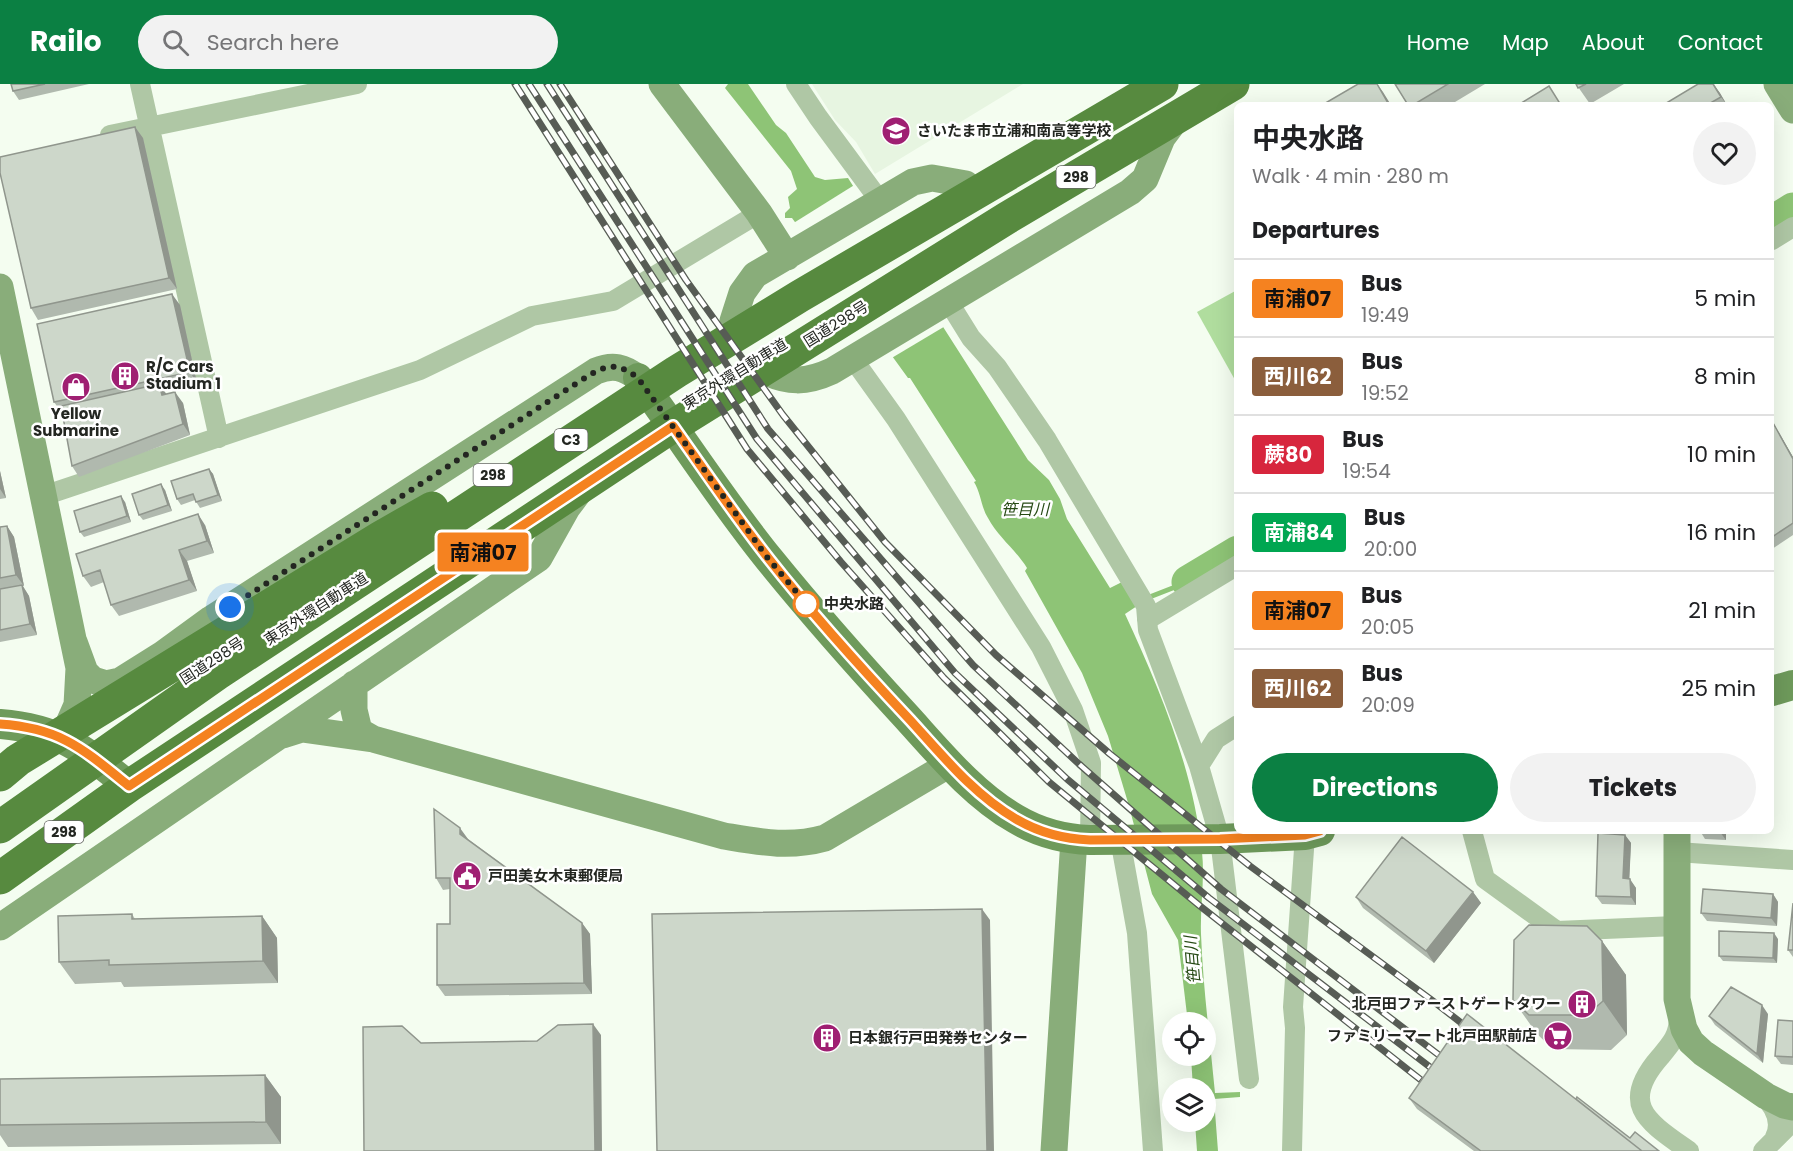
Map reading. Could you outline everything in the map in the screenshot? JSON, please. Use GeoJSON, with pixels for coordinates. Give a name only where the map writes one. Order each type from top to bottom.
{"type":"FeatureCollection","features":[{"type":"Feature","properties":{"kind":"highway","name":"国道298号"},"geometry":{"type":"LineString","coordinates":[[0,810],[74,744],[175,686],[638,378],[733,321],[802,259],[882,212],[966,184],[1133,84]]}},
{"type":"Feature","properties":{"kind":"highway","name":"東京外環自動車道"},"geometry":{"type":"LineString","coordinates":[[0,827],[217,674],[676,372],[800,296],[1162,84]]}},
{"type":"Feature","properties":{"kind":"highway","name":"東京外環自動車道"},"geometry":{"type":"LineString","coordinates":[[0,862],[249,690],[536,499],[776,348],[1213,84]]}},
{"type":"Feature","properties":{"kind":"highway","name":"国道298号"},"geometry":{"type":"LineString","coordinates":[[0,878],[129,786],[673,426],[1007,218],[1233,84]]}},
{"type":"Feature","properties":{"kind":"highway"},"geometry":{"type":"LineString","coordinates":[[0,775],[18,760],[381,537],[676,372]]}},
{"type":"Feature","properties":{"kind":"highway"},"geometry":{"type":"LineString","coordinates":[[0,899],[253,718],[536,499]]}},
{"type":"Feature","properties":{"kind":"main road"},"geometry":{"type":"LineString","coordinates":[[638,378],[767,557],[838,642],[950,764],[985,796],[1016,819],[1047,832],[1082,840],[1215,840],[1298,834]]}},
{"type":"Feature","properties":{"kind":"main road"},"geometry":{"type":"LineString","coordinates":[[1774,691],[1793,685]]}},
{"type":"Feature","properties":{"kind":"main road"},"geometry":{"type":"LineString","coordinates":[[0,724],[39,729],[74,744],[129,786]]}},
{"type":"Feature","properties":{"kind":"street"},"geometry":{"type":"LineString","coordinates":[[140,84],[219,438]]}},
{"type":"Feature","properties":{"kind":"street"},"geometry":{"type":"LineString","coordinates":[[91,139],[335,86],[357,84]]}},
{"type":"Feature","properties":{"kind":"street"},"geometry":{"type":"LineString","coordinates":[[662,84],[759,213],[802,259]]}},
{"type":"Feature","properties":{"kind":"street"},"geometry":{"type":"LineString","coordinates":[[796,84],[865,178],[882,212]]}},
{"type":"Feature","properties":{"kind":"street"},"geometry":{"type":"LineString","coordinates":[[1777,84],[1793,110]]}},
{"type":"Feature","properties":{"kind":"street"},"geometry":{"type":"LineString","coordinates":[[762,370],[779,378],[797,380],[817,378],[860,355],[1130,192],[1145,179],[1162,138],[1178,117]]}},
{"type":"Feature","properties":{"kind":"street"},"geometry":{"type":"LineString","coordinates":[[43,496],[420,370],[532,316],[613,302],[759,213]]}},
{"type":"Feature","properties":{"kind":"street"},"geometry":{"type":"LineString","coordinates":[[1774,239],[1793,227]]}},
{"type":"Feature","properties":{"kind":"street"},"geometry":{"type":"LineString","coordinates":[[0,287],[79,668],[74,744]]}},
{"type":"Feature","properties":{"kind":"street"},"geometry":{"type":"LineString","coordinates":[[944,304],[996,367],[1047,440],[1146,606],[1148,630],[1199,766],[1215,840],[1249,1079]]}},
{"type":"Feature","properties":{"kind":"street"},"geometry":{"type":"LineString","coordinates":[[860,355],[896,419],[1041,647],[1073,710],[1091,763],[1054,1151]]}},
{"type":"Feature","properties":{"kind":"street"},"geometry":{"type":"LineString","coordinates":[[74,642],[85,672],[93,680],[106,684],[120,681],[596,371],[606,367],[619,367],[628,370],[638,378]]}},
{"type":"Feature","properties":{"kind":"street"},"geometry":{"type":"LineString","coordinates":[[0,927],[539,558],[567,508],[584,485]]}},
{"type":"Feature","properties":{"kind":"street"},"geometry":{"type":"LineString","coordinates":[[1147,620],[1234,567]]}},
{"type":"Feature","properties":{"kind":"street"},"geometry":{"type":"LineString","coordinates":[[175,686],[188,660],[192,632]]}},
{"type":"Feature","properties":{"kind":"street"},"geometry":{"type":"LineString","coordinates":[[354,684],[354,710],[359,731],[373,739]]}},
{"type":"Feature","properties":{"kind":"street"},"geometry":{"type":"LineString","coordinates":[[1199,766],[1216,739],[1234,728]]}},
{"type":"Feature","properties":{"kind":"street"},"geometry":{"type":"LineString","coordinates":[[278,736],[302,729],[373,739],[724,836],[773,844],[804,844],[825,838],[950,764]]}},
{"type":"Feature","properties":{"kind":"street"},"geometry":{"type":"LineString","coordinates":[[1292,1151],[1295,1028],[1293,1007],[1312,834]]}},
{"type":"Feature","properties":{"kind":"street"},"geometry":{"type":"LineString","coordinates":[[1473,834],[1485,879],[1557,931],[1676,926]]}},
{"type":"Feature","properties":{"kind":"street"},"geometry":{"type":"LineString","coordinates":[[1127,839],[1137,933],[1153,1151]]}},
{"type":"Feature","properties":{"kind":"street"},"geometry":{"type":"LineString","coordinates":[[1793,860],[1677,841],[1677,999],[1690,1042],[1760,1091],[1784,1105],[1793,1107]]}},
{"type":"Feature","properties":{"kind":"street"},"geometry":{"type":"LineString","coordinates":[[1680,1014],[1676,1038],[1644,1079],[1639,1096],[1648,1120],[1689,1151]]}},
{"type":"Feature","properties":{"kind":"street"},"geometry":{"type":"LineString","coordinates":[[1760,1091],[1776,1113],[1779,1127],[1769,1144]]}},
{"type":"Feature","properties":{"kind":"street"},"geometry":{"type":"LineString","coordinates":[[1769,1144],[1793,1121]]}},
{"type":"Feature","properties":{"kind":"shaded area","name":"さいたま市立浦和南高等学校"},"geometry":{"type":"Polygon","coordinates":[[[812,84],[1023,84],[875,174],[856,142],[835,120],[812,84]]]}},
{"type":"Feature","properties":{"kind":"shaded area"},"geometry":{"type":"Polygon","coordinates":[[[1234,292],[1234,378],[1197,312],[1234,292]]]}},
{"type":"Feature","properties":{"kind":"water","name":"笹目川"},"geometry":{"type":"Polygon","coordinates":[[[728,84],[748,84],[776,125],[786,133],[815,177],[825,180],[848,178],[1028,460],[1049,480],[1060,499],[1067,519],[1110,588],[1124,581],[1137,606],[1125,614],[1151,671],[1173,730],[1198,821],[1203,862],[1201,924],[1207,1012],[1187,1012],[1178,940],[1152,894],[1108,736],[1082,673],[1025,571],[1027,568],[992,525],[974,482],[976,481],[910,378],[792,218],[785,218],[785,213],[790,208],[788,197],[797,189],[791,171],[725,88],[728,84]]]}},
{"type":"Feature","properties":{"kind":"water","name":"笹目川"},"geometry":{"type":"Polygon","coordinates":[[[1192,1066],[1212,1066],[1213,1078],[1192,1078],[1192,1066]]]}},
{"type":"Feature","properties":{"kind":"water","name":"笹目川"},"geometry":{"type":"Polygon","coordinates":[[[1240,1092],[1240,1097],[1216,1099],[1216,1093],[1240,1092]]]}},
{"type":"Feature","properties":{"kind":"water","name":"笹目川"},"geometry":{"type":"Polygon","coordinates":[[[1216,1125],[1218,1151],[1197,1151],[1196,1132],[1216,1132],[1216,1125]]]}},
{"type":"Feature","properties":{"kind":"pier"},"geometry":{"type":"Polygon","coordinates":[[[856,184],[947,325],[890,359],[792,224],[856,184]]]}},
{"type":"Feature","properties":{"kind":"building"},"geometry":{"type":"Polygon","coordinates":[[[11,84],[45,84],[13,91],[11,84]]]}},
{"type":"Feature","properties":{"kind":"building"},"geometry":{"type":"Polygon","coordinates":[[[1358,84],[1377,84],[1387,102],[1327,102],[1358,84]]]}},
{"type":"Feature","properties":{"kind":"building"},"geometry":{"type":"Polygon","coordinates":[[[1395,84],[1448,84],[1418,102],[1406,102],[1395,84]]]}},
{"type":"Feature","properties":{"kind":"building"},"geometry":{"type":"Polygon","coordinates":[[[1698,84],[1713,84],[1721,97],[1712,102],[1668,102],[1698,84]]]}},
{"type":"Feature","properties":{"kind":"building"},"geometry":{"type":"Polygon","coordinates":[[[1549,86],[1559,102],[1523,102],[1549,86]]]}},
{"type":"Feature","properties":{"kind":"building"},"geometry":{"type":"Polygon","coordinates":[[[135,127],[169,278],[31,308],[0,173],[0,157],[135,127]]]}},
{"type":"Feature","properties":{"kind":"building"},"geometry":{"type":"Polygon","coordinates":[[[172,294],[190,372],[54,402],[37,324],[172,294]]]}},
{"type":"Feature","properties":{"kind":"building"},"geometry":{"type":"Polygon","coordinates":[[[159,384],[162,395],[175,392],[183,424],[72,466],[61,406],[159,384]]]}},
{"type":"Feature","properties":{"kind":"building"},"geometry":{"type":"Polygon","coordinates":[[[1774,425],[1793,459],[1793,523],[1774,536],[1774,425]]]}},
{"type":"Feature","properties":{"kind":"building"},"geometry":{"type":"Polygon","coordinates":[[[209,469],[218,495],[196,502],[193,494],[177,499],[171,481],[209,469]]]}},
{"type":"Feature","properties":{"kind":"building"},"geometry":{"type":"Polygon","coordinates":[[[161,484],[168,505],[139,515],[132,494],[161,484]]]}},
{"type":"Feature","properties":{"kind":"building"},"geometry":{"type":"Polygon","coordinates":[[[121,496],[127,516],[80,532],[74,511],[121,496]]]}},
{"type":"Feature","properties":{"kind":"building"},"geometry":{"type":"Polygon","coordinates":[[[198,514],[207,541],[179,550],[189,580],[111,605],[100,570],[83,576],[76,554],[198,514]]]}},
{"type":"Feature","properties":{"kind":"building"},"geometry":{"type":"Polygon","coordinates":[[[7,526],[16,575],[0,578],[0,527],[7,526]]]}},
{"type":"Feature","properties":{"kind":"building"},"geometry":{"type":"Polygon","coordinates":[[[22,585],[30,624],[0,630],[0,589],[22,585]]]}},
{"type":"Feature","properties":{"kind":"building"},"geometry":{"type":"Polygon","coordinates":[[[434,809],[460,828],[460,834],[582,923],[584,983],[437,985],[437,924],[450,924],[450,878],[436,878],[434,809]]]}},
{"type":"Feature","properties":{"kind":"building"},"geometry":{"type":"Polygon","coordinates":[[[1598,834],[1625,835],[1623,878],[1630,879],[1631,897],[1596,896],[1598,834]]]}},
{"type":"Feature","properties":{"kind":"building"},"geometry":{"type":"Polygon","coordinates":[[[1402,837],[1473,892],[1426,951],[1356,897],[1402,837]]]}},
{"type":"Feature","properties":{"kind":"building"},"geometry":{"type":"Polygon","coordinates":[[[1703,889],[1773,894],[1771,918],[1701,913],[1703,889]]]}},
{"type":"Feature","properties":{"kind":"building"},"geometry":{"type":"Polygon","coordinates":[[[1793,903],[1793,950],[1788,950],[1793,903]]]}},
{"type":"Feature","properties":{"kind":"building","name":"日本銀行戸田発券センター"},"geometry":{"type":"Polygon","coordinates":[[[982,909],[987,1151],[657,1151],[652,914],[982,909]]]}},
{"type":"Feature","properties":{"kind":"building"},"geometry":{"type":"Polygon","coordinates":[[[132,914],[132,919],[262,916],[263,961],[109,965],[109,960],[59,962],[58,916],[132,914]]]}},
{"type":"Feature","properties":{"kind":"building"},"geometry":{"type":"Polygon","coordinates":[[[1529,925],[1587,926],[1602,941],[1603,1001],[1587,1015],[1529,1015],[1513,1000],[1514,940],[1529,925]]]}},
{"type":"Feature","properties":{"kind":"building"},"geometry":{"type":"Polygon","coordinates":[[[1719,931],[1774,933],[1773,958],[1719,956],[1719,931]]]}},
{"type":"Feature","properties":{"kind":"building"},"geometry":{"type":"Polygon","coordinates":[[[1731,987],[1762,1005],[1757,1054],[1709,1016],[1731,987]]]}},
{"type":"Feature","properties":{"kind":"building"},"geometry":{"type":"Polygon","coordinates":[[[1467,1014],[1642,1151],[1481,1151],[1409,1098],[1467,1014]]]}},
{"type":"Feature","properties":{"kind":"building"},"geometry":{"type":"Polygon","coordinates":[[[1778,1020],[1793,1021],[1793,1057],[1775,1056],[1778,1020]]]}},
{"type":"Feature","properties":{"kind":"building"},"geometry":{"type":"Polygon","coordinates":[[[593,1024],[595,1151],[364,1151],[363,1027],[402,1026],[421,1043],[537,1041],[558,1025],[593,1024]]]}},
{"type":"Feature","properties":{"kind":"building"},"geometry":{"type":"Polygon","coordinates":[[[265,1075],[266,1122],[0,1125],[0,1079],[265,1075]]]}},
{"type":"Feature","properties":{"kind":"building"},"geometry":{"type":"Polygon","coordinates":[[[1577,1097],[1630,1138],[1635,1132],[1659,1151],[1642,1151],[1576,1099],[1577,1097]]]}},
{"type":"Feature","properties":{"kind":"waterway"},"geometry":{"type":"LineString","coordinates":[[1774,221],[1793,209]]}},
{"type":"Feature","properties":{"kind":"waterway"},"geometry":{"type":"LineString","coordinates":[[1188,582],[1234,554]]}},
{"type":"Feature","properties":{"kind":"waterway"},"geometry":{"type":"LineString","coordinates":[[1147,598],[1188,582]]}},
{"type":"Feature","properties":{"kind":"railway"},"geometry":{"type":"LineString","coordinates":[[515,84],[747,449],[841,562],[944,678],[1049,782],[1200,906],[1435,1091]]}},
{"type":"Feature","properties":{"kind":"railway"},"geometry":{"type":"LineString","coordinates":[[529,84],[757,439],[955,673],[1067,779],[1209,898],[1443,1077]]}},
{"type":"Feature","properties":{"kind":"railway"},"geometry":{"type":"LineString","coordinates":[[547,84],[768,429],[973,665],[1079,764],[1221,889],[1452,1065]]}},
{"type":"Feature","properties":{"kind":"railway"},"geometry":{"type":"LineString","coordinates":[[560,84],[686,280],[783,415],[885,542],[996,655],[1110,754],[1250,866],[1473,1032]]}},
{"type":"Feature","properties":{"kind":"bus line","name":"南浦07"},"geometry":{"type":"LineString","coordinates":[[0,724],[39,729],[63,738],[85,751],[129,786],[673,426],[767,557],[838,642],[950,764],[985,796],[1016,819],[1047,832],[1074,839],[1090,840],[1220,839],[1309,834]]}},
{"type":"Feature","properties":{"kind":"place","name":"さいたま市立浦和南高等学校"},"geometry":{"type":"Point","coordinates":[896,131]}},
{"type":"Feature","properties":{"kind":"place","name":"R/C Cars Stadium 1"},"geometry":{"type":"Point","coordinates":[125,376]}},
{"type":"Feature","properties":{"kind":"place","name":"Yellow Submarine"},"geometry":{"type":"Point","coordinates":[76,387]}},
{"type":"Feature","properties":{"kind":"place","name":"中央水路"},"geometry":{"type":"Point","coordinates":[806,604]}},
{"type":"Feature","properties":{"kind":"place","name":"戸田美女木東郵便局"},"geometry":{"type":"Point","coordinates":[467,876]}},
{"type":"Feature","properties":{"kind":"place","name":"北戸田ファーストゲートタワー"},"geometry":{"type":"Point","coordinates":[1582,1004]}},
{"type":"Feature","properties":{"kind":"place","name":"ファミリーマート北戸田駅前店"},"geometry":{"type":"Point","coordinates":[1558,1036]}},
{"type":"Feature","properties":{"kind":"place","name":"日本銀行戸田発券センター"},"geometry":{"type":"Point","coordinates":[827,1038]}},
{"type":"Feature","properties":{"kind":"route"},"geometry":{"type":"LineString","coordinates":[[230,607],[577,383],[606,367],[628,370],[638,378],[767,557],[810,608],[806,604]]}}]}
